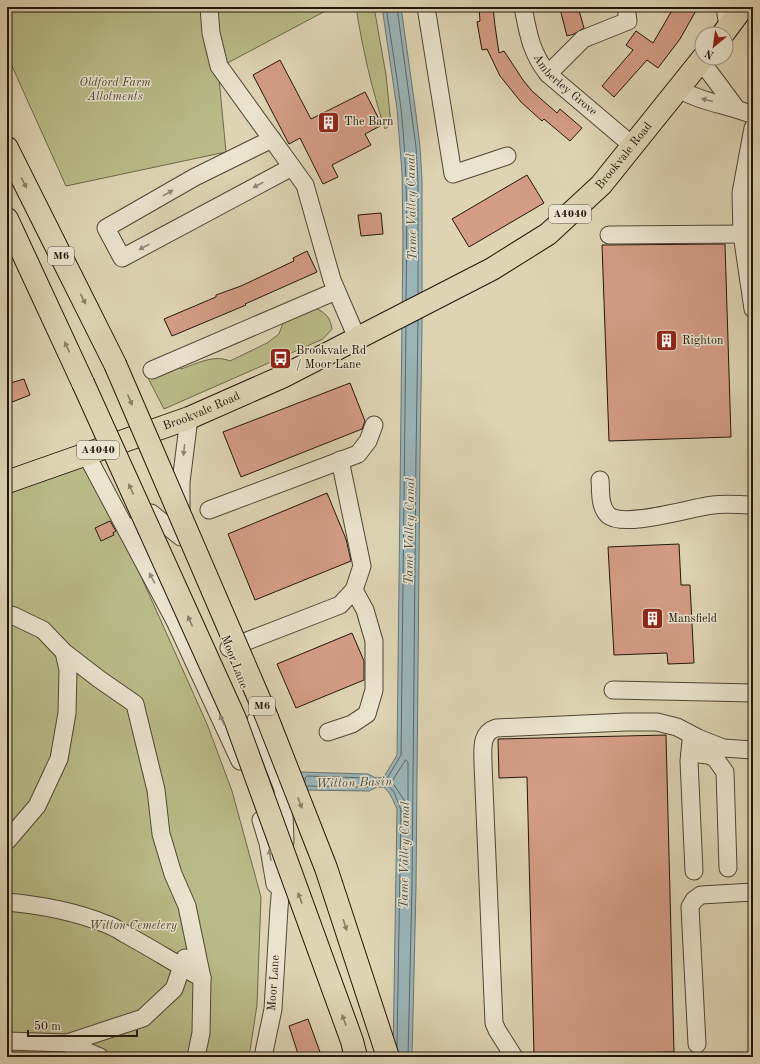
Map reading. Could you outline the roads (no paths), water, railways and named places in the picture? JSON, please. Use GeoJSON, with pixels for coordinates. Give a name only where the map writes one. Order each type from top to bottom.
{"type":"FeatureCollection","features":[{"type":"Feature","properties":{"kind":"main road"},"geometry":{"type":"LineString","coordinates":[[725,23],[743,7]]}},
{"type":"Feature","properties":{"kind":"main road","name":"Brookvale Road"},"geometry":{"type":"LineString","coordinates":[[7,482],[188,418],[282,377],[492,269],[548,234],[601,185],[696,66]]}},
{"type":"Feature","properties":{"kind":"main road","name":"M6"},"geometry":{"type":"LineString","coordinates":[[7,148],[115,364],[270,724],[326,868],[388,1057]]}},
{"type":"Feature","properties":{"kind":"main road","name":"M6"},"geometry":{"type":"LineString","coordinates":[[7,219],[235,719],[352,1041],[356,1057]]}},
{"type":"Feature","properties":{"kind":"street"},"geometry":{"type":"LineString","coordinates":[[209,7],[211,33],[219,66],[305,184],[332,280],[357,338]]}},
{"type":"Feature","properties":{"kind":"street"},"geometry":{"type":"LineString","coordinates":[[426,7],[453,174],[507,156]]}},
{"type":"Feature","properties":{"kind":"street","name":"Amberley Grove"},"geometry":{"type":"LineString","coordinates":[[523,7],[529,38],[539,62],[548,74],[633,146]]}},
{"type":"Feature","properties":{"kind":"street"},"geometry":{"type":"LineString","coordinates":[[548,74],[583,39],[628,21],[626,7]]}},
{"type":"Feature","properties":{"kind":"street"},"geometry":{"type":"LineString","coordinates":[[705,66],[736,108]]}},
{"type":"Feature","properties":{"kind":"street"},"geometry":{"type":"LineString","coordinates":[[679,89],[688,95],[736,108],[753,115]]}},
{"type":"Feature","properties":{"kind":"street"},"geometry":{"type":"LineString","coordinates":[[753,128],[741,193],[742,234],[753,309]]}},
{"type":"Feature","properties":{"kind":"street"},"geometry":{"type":"LineString","coordinates":[[272,139],[195,177],[106,228],[122,258],[292,166]]}},
{"type":"Feature","properties":{"kind":"street"},"geometry":{"type":"LineString","coordinates":[[609,235],[742,234]]}},
{"type":"Feature","properties":{"kind":"street"},"geometry":{"type":"LineString","coordinates":[[152,370],[336,291]]}},
{"type":"Feature","properties":{"kind":"street","name":"Moor Lane"},"geometry":{"type":"LineString","coordinates":[[188,418],[181,482],[181,537],[229,648],[283,789],[286,840],[274,1008],[264,1057]]}},
{"type":"Feature","properties":{"kind":"street"},"geometry":{"type":"LineString","coordinates":[[209,510],[358,454],[368,441],[374,425]]}},
{"type":"Feature","properties":{"kind":"street","name":"Moor Lane"},"geometry":{"type":"LineString","coordinates":[[86,454],[175,621],[239,757],[268,843],[280,908]]}},
{"type":"Feature","properties":{"kind":"street"},"geometry":{"type":"LineString","coordinates":[[229,648],[340,605],[354,590],[362,566],[340,460]]}},
{"type":"Feature","properties":{"kind":"street"},"geometry":{"type":"LineString","coordinates":[[600,480],[602,505],[610,516],[616,518],[632,520],[648,518],[714,505],[753,505]]}},
{"type":"Feature","properties":{"kind":"street"},"geometry":{"type":"LineString","coordinates":[[128,532],[151,513],[181,537]]}},
{"type":"Feature","properties":{"kind":"street"},"geometry":{"type":"LineString","coordinates":[[328,732],[352,724],[367,714],[374,690],[374,641],[365,610],[354,590]]}},
{"type":"Feature","properties":{"kind":"street"},"geometry":{"type":"LineString","coordinates":[[7,614],[43,630],[64,652],[98,679],[135,704],[156,790],[161,834],[174,874],[187,906],[202,978],[201,1033],[196,1057]]}},
{"type":"Feature","properties":{"kind":"street"},"geometry":{"type":"LineString","coordinates":[[7,841],[37,806],[58,759],[66,713],[68,670],[64,652]]}},
{"type":"Feature","properties":{"kind":"street"},"geometry":{"type":"LineString","coordinates":[[613,690],[753,692]]}},
{"type":"Feature","properties":{"kind":"street"},"geometry":{"type":"LineString","coordinates":[[514,1057],[494,1023],[483,764],[483,744],[486,735],[490,730],[496,728],[657,722],[677,727],[724,748],[753,750]]}},
{"type":"Feature","properties":{"kind":"street"},"geometry":{"type":"LineString","coordinates":[[692,735],[690,753],[694,871]]}},
{"type":"Feature","properties":{"kind":"street"},"geometry":{"type":"LineString","coordinates":[[690,753],[708,755],[715,758],[725,772],[728,868]]}},
{"type":"Feature","properties":{"kind":"street"},"geometry":{"type":"LineString","coordinates":[[253,798],[283,789]]}},
{"type":"Feature","properties":{"kind":"street"},"geometry":{"type":"LineString","coordinates":[[697,1044],[690,907],[694,900],[701,895],[753,892]]}},
{"type":"Feature","properties":{"kind":"street"},"geometry":{"type":"LineString","coordinates":[[7,902],[30,904],[67,912],[106,924],[141,942],[182,968],[202,978]]}},
{"type":"Feature","properties":{"kind":"street"},"geometry":{"type":"LineString","coordinates":[[67,1044],[143,1018],[174,989],[193,931]]}},
{"type":"Feature","properties":{"kind":"street"},"geometry":{"type":"LineString","coordinates":[[7,1041],[67,1044],[100,1057]]}},
{"type":"Feature","properties":{"kind":"water"},"geometry":{"type":"Polygon","coordinates":[[[382,7],[401,7],[416,114],[422,180],[422,328],[416,887],[412,1057],[393,1057],[397,809],[390,794],[384,787],[377,787],[369,791],[302,790],[300,772],[368,774],[376,778],[384,777],[397,755],[403,236],[402,173],[397,109],[382,7]]]}},
{"type":"Feature","properties":{"kind":"place","name":"The Barn"},"geometry":{"type":"Point","coordinates":[329,122]}},
{"type":"Feature","properties":{"kind":"place","name":"Righton"},"geometry":{"type":"Point","coordinates":[667,341]}},
{"type":"Feature","properties":{"kind":"place","name":"Brookvale Rd / Moor Lane"},"geometry":{"type":"Point","coordinates":[281,358]}},
{"type":"Feature","properties":{"kind":"place","name":"Mansfield"},"geometry":{"type":"Point","coordinates":[652,619]}},
{"type":"Feature","properties":{"kind":"park label","name":"Oldford Farm Allotments"},"geometry":{"type":"Point","coordinates":[115,90]}},
{"type":"Feature","properties":{"kind":"park label","name":"Witton Cemetery"},"geometry":{"type":"Point","coordinates":[133,926]}},
{"type":"Feature","properties":{"kind":"water label","name":"Tame Valley Canal"},"geometry":{"type":"Point","coordinates":[412,207]}},
{"type":"Feature","properties":{"kind":"water label","name":"Tame Valley Canal"},"geometry":{"type":"Point","coordinates":[410,531]}},
{"type":"Feature","properties":{"kind":"water label","name":"Witton Basin"},"geometry":{"type":"Point","coordinates":[354,783]}},
{"type":"Feature","properties":{"kind":"water label","name":"Tame Valley Canal"},"geometry":{"type":"Point","coordinates":[405,855]}}]}
